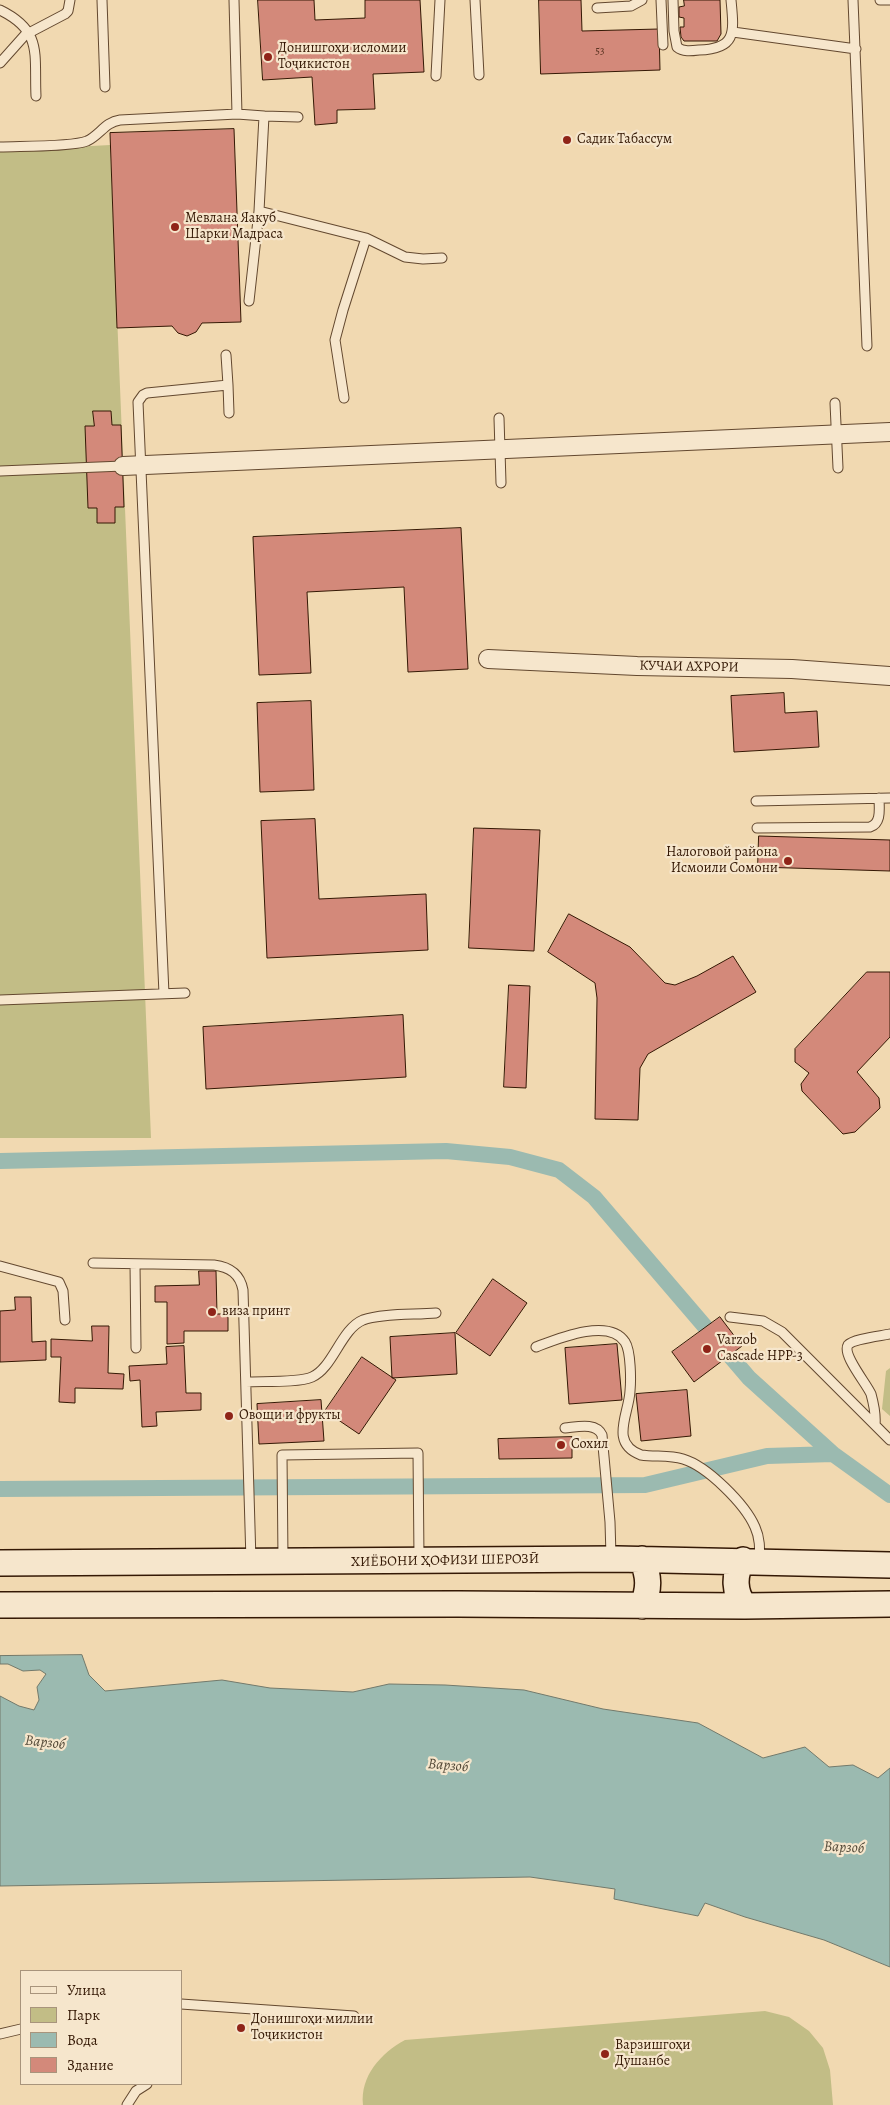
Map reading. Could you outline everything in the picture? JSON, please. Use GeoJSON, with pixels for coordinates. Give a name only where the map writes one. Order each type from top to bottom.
{"type":"FeatureCollection","features":[{"type":"Feature","properties":{"kind":"main road","name":"ХИЁБОНИ ҲОФИЗИ ШЕРОЗӢ"},"geometry":{"type":"LineString","coordinates":[[0,1563],[419,1562],[642,1559],[890,1565]]}},
{"type":"Feature","properties":{"kind":"main road"},"geometry":{"type":"LineString","coordinates":[[642,1559],[648,1580],[647,1596],[642,1606]]}},
{"type":"Feature","properties":{"kind":"main road"},"geometry":{"type":"LineString","coordinates":[[745,1606],[738,1596],[736,1580],[738,1567],[751,1561]]}},
{"type":"Feature","properties":{"kind":"main road"},"geometry":{"type":"LineString","coordinates":[[0,1605],[458,1604],[745,1606],[890,1604]]}},
{"type":"Feature","properties":{"kind":"street"},"geometry":{"type":"LineString","coordinates":[[123,466],[890,432]]}},
{"type":"Feature","properties":{"kind":"street","name":"КУЧАИ АХРОРИ"},"geometry":{"type":"LineString","coordinates":[[488,659],[637,666],[792,669],[890,676]]}},
{"type":"Feature","properties":{"kind":"lane"},"geometry":{"type":"LineString","coordinates":[[0,63],[18,41],[29,32],[65,14],[68,11],[70,0]]}},
{"type":"Feature","properties":{"kind":"lane"},"geometry":{"type":"LineString","coordinates":[[102,0],[105,87]]}},
{"type":"Feature","properties":{"kind":"lane"},"geometry":{"type":"LineString","coordinates":[[234,0],[237,114]]}},
{"type":"Feature","properties":{"kind":"lane"},"geometry":{"type":"LineString","coordinates":[[436,76],[440,0]]}},
{"type":"Feature","properties":{"kind":"lane"},"geometry":{"type":"LineString","coordinates":[[475,0],[478,75]]}},
{"type":"Feature","properties":{"kind":"lane"},"geometry":{"type":"LineString","coordinates":[[597,8],[631,6],[642,0]]}},
{"type":"Feature","properties":{"kind":"lane"},"geometry":{"type":"LineString","coordinates":[[661,0],[663,45]]}},
{"type":"Feature","properties":{"kind":"lane"},"geometry":{"type":"LineString","coordinates":[[673,0],[675,40],[681,50],[718,49],[724,45],[733,32],[731,0]]}},
{"type":"Feature","properties":{"kind":"lane"},"geometry":{"type":"LineString","coordinates":[[853,0],[867,346]]}},
{"type":"Feature","properties":{"kind":"lane"},"geometry":{"type":"LineString","coordinates":[[880,0],[890,0]]}},
{"type":"Feature","properties":{"kind":"lane"},"geometry":{"type":"LineString","coordinates":[[0,10],[17,19],[29,32],[33,47],[36,96]]}},
{"type":"Feature","properties":{"kind":"lane"},"geometry":{"type":"LineString","coordinates":[[733,32],[856,49]]}},
{"type":"Feature","properties":{"kind":"lane"},"geometry":{"type":"LineString","coordinates":[[0,147],[80,143],[93,137],[108,124],[120,120],[237,114],[298,118]]}},
{"type":"Feature","properties":{"kind":"lane"},"geometry":{"type":"LineString","coordinates":[[249,301],[259,211],[264,116]]}},
{"type":"Feature","properties":{"kind":"lane"},"geometry":{"type":"LineString","coordinates":[[259,211],[366,238],[405,257],[414,259],[442,258]]}},
{"type":"Feature","properties":{"kind":"lane"},"geometry":{"type":"LineString","coordinates":[[344,398],[335,340],[366,238]]}},
{"type":"Feature","properties":{"kind":"lane"},"geometry":{"type":"LineString","coordinates":[[226,355],[229,413]]}},
{"type":"Feature","properties":{"kind":"lane"},"geometry":{"type":"LineString","coordinates":[[164,994],[138,407],[139,398],[152,392],[228,385]]}},
{"type":"Feature","properties":{"kind":"lane"},"geometry":{"type":"LineString","coordinates":[[835,403],[838,468]]}},
{"type":"Feature","properties":{"kind":"lane"},"geometry":{"type":"LineString","coordinates":[[499,418],[501,483]]}},
{"type":"Feature","properties":{"kind":"lane"},"geometry":{"type":"LineString","coordinates":[[0,471],[123,466]]}},
{"type":"Feature","properties":{"kind":"lane"},"geometry":{"type":"LineString","coordinates":[[757,828],[870,827],[878,821],[879,798]]}},
{"type":"Feature","properties":{"kind":"lane"},"geometry":{"type":"LineString","coordinates":[[756,801],[890,798]]}},
{"type":"Feature","properties":{"kind":"lane"},"geometry":{"type":"LineString","coordinates":[[0,1000],[185,993]]}},
{"type":"Feature","properties":{"kind":"lane"},"geometry":{"type":"LineString","coordinates":[[93,1263],[214,1264],[234,1272],[242,1283],[251,1562]]}},
{"type":"Feature","properties":{"kind":"lane"},"geometry":{"type":"LineString","coordinates":[[135,1264],[136,1348]]}},
{"type":"Feature","properties":{"kind":"lane"},"geometry":{"type":"LineString","coordinates":[[1,1268],[59,1282],[63,1291],[65,1320]]}},
{"type":"Feature","properties":{"kind":"lane"},"geometry":{"type":"LineString","coordinates":[[246,1382],[304,1380],[315,1376],[354,1326],[364,1320],[387,1316],[436,1313]]}},
{"type":"Feature","properties":{"kind":"lane"},"geometry":{"type":"LineString","coordinates":[[730,1318],[763,1321],[782,1332],[890,1440]]}},
{"type":"Feature","properties":{"kind":"lane"},"geometry":{"type":"LineString","coordinates":[[536,1347],[566,1336],[593,1331],[612,1332],[624,1340],[628,1352],[630,1392],[622,1429],[626,1443],[635,1453],[641,1455],[683,1459],[700,1467],[732,1495],[749,1516],[759,1539],[751,1561]]}},
{"type":"Feature","properties":{"kind":"lane"},"geometry":{"type":"LineString","coordinates":[[875,1425],[876,1415],[870,1392],[851,1361],[847,1349],[854,1341],[890,1334]]}},
{"type":"Feature","properties":{"kind":"lane"},"geometry":{"type":"LineString","coordinates":[[565,1428],[593,1427],[600,1431],[603,1440],[611,1559]]}},
{"type":"Feature","properties":{"kind":"lane"},"geometry":{"type":"LineString","coordinates":[[283,1562],[282,1455],[418,1453],[419,1562]]}},
{"type":"Feature","properties":{"kind":"lane"},"geometry":{"type":"LineString","coordinates":[[182,2004],[354,2016]]}},
{"type":"Feature","properties":{"kind":"lane"},"geometry":{"type":"LineString","coordinates":[[0,2034],[20,2028]]}},
{"type":"Feature","properties":{"kind":"lane"},"geometry":{"type":"LineString","coordinates":[[128,2105],[136,2091],[145,2085]]}},
{"type":"Feature","properties":{"kind":"green space"},"geometry":{"type":"Polygon","coordinates":[[[110,145],[151,1138],[0,1138],[0,151],[110,145]]]}},
{"type":"Feature","properties":{"kind":"green space"},"geometry":{"type":"Polygon","coordinates":[[[890,1368],[890,1416],[882,1409],[886,1371],[890,1368]]]}},
{"type":"Feature","properties":{"kind":"green space","name":"Варзишгоҳи Душанбе"},"geometry":{"type":"Polygon","coordinates":[[[765,2011],[789,2017],[809,2031],[823,2048],[830,2070],[833,2105],[363,2105],[365,2084],[374,2066],[396,2045],[405,2040],[765,2011]]]}},
{"type":"Feature","properties":{"kind":"water","name":"Варзоб"},"geometry":{"type":"Polygon","coordinates":[[[82,1655],[89,1675],[105,1691],[222,1680],[270,1688],[353,1692],[389,1684],[524,1690],[603,1709],[698,1723],[763,1758],[805,1747],[829,1767],[853,1765],[878,1778],[890,1768],[890,1967],[824,1940],[705,1903],[698,1916],[614,1899],[615,1889],[530,1877],[0,1886],[0,1696],[19,1706],[34,1710],[39,1700],[37,1687],[46,1674],[40,1670],[23,1671],[8,1664],[0,1664],[0,1656],[82,1655]]]}},
{"type":"Feature","properties":{"kind":"building","name":"Донишгоҳи исломии Тоҷикистон"},"geometry":{"type":"Polygon","coordinates":[[[258,0],[314,0],[315,20],[365,18],[365,0],[420,0],[424,72],[373,74],[375,109],[337,110],[337,123],[315,125],[312,77],[263,80],[258,0]]]}},
{"type":"Feature","properties":{"kind":"building"},"geometry":{"type":"Polygon","coordinates":[[[539,0],[581,0],[582,31],[659,29],[660,70],[541,74],[539,0]]]}},
{"type":"Feature","properties":{"kind":"building"},"geometry":{"type":"Polygon","coordinates":[[[684,0],[720,0],[721,34],[717,41],[684,41],[681,37],[680,27],[684,27],[684,18],[679,17],[679,7],[684,6],[684,0]]]}},
{"type":"Feature","properties":{"kind":"building","name":"Мевлана Яакуб Шарки Мадраса"},"geometry":{"type":"Polygon","coordinates":[[[234,129],[241,322],[202,323],[196,332],[187,336],[178,333],[172,326],[117,328],[110,133],[234,129]]]}},
{"type":"Feature","properties":{"kind":"building"},"geometry":{"type":"Polygon","coordinates":[[[93,411],[111,411],[112,425],[121,425],[124,507],[115,507],[115,523],[97,523],[97,508],[88,508],[85,426],[94,426],[93,411]]]}},
{"type":"Feature","properties":{"kind":"building"},"geometry":{"type":"Polygon","coordinates":[[[461,528],[468,669],[408,672],[404,587],[307,592],[311,673],[259,675],[253,537],[461,528]]]}},
{"type":"Feature","properties":{"kind":"building"},"geometry":{"type":"Polygon","coordinates":[[[784,693],[785,713],[817,711],[819,747],[734,752],[731,696],[784,693]]]}},
{"type":"Feature","properties":{"kind":"building"},"geometry":{"type":"Polygon","coordinates":[[[311,701],[314,790],[260,792],[257,703],[311,701]]]}},
{"type":"Feature","properties":{"kind":"building"},"geometry":{"type":"Polygon","coordinates":[[[315,819],[319,899],[426,894],[428,950],[267,958],[261,821],[315,819]]]}},
{"type":"Feature","properties":{"kind":"building"},"geometry":{"type":"Polygon","coordinates":[[[474,828],[540,830],[534,951],[469,948],[474,828]]]}},
{"type":"Feature","properties":{"kind":"building"},"geometry":{"type":"Polygon","coordinates":[[[759,836],[890,840],[890,871],[758,867],[759,836]]]}},
{"type":"Feature","properties":{"kind":"building"},"geometry":{"type":"Polygon","coordinates":[[[569,914],[630,947],[665,983],[675,985],[697,976],[733,956],[756,992],[648,1054],[640,1068],[638,1120],[595,1119],[597,998],[595,983],[548,952],[569,914]]]}},
{"type":"Feature","properties":{"kind":"building"},"geometry":{"type":"Polygon","coordinates":[[[867,972],[890,972],[890,1037],[857,1072],[879,1098],[880,1108],[855,1132],[843,1134],[802,1091],[801,1084],[809,1073],[795,1062],[795,1049],[867,972]]]}},
{"type":"Feature","properties":{"kind":"building"},"geometry":{"type":"Polygon","coordinates":[[[509,985],[530,986],[526,1088],[504,1087],[509,985]]]}},
{"type":"Feature","properties":{"kind":"building"},"geometry":{"type":"Polygon","coordinates":[[[403,1015],[406,1077],[206,1089],[203,1027],[403,1015]]]}},
{"type":"Feature","properties":{"kind":"building"},"geometry":{"type":"Polygon","coordinates":[[[199,1271],[216,1271],[217,1314],[228,1314],[228,1331],[184,1331],[184,1343],[167,1344],[167,1302],[155,1302],[155,1286],[199,1285],[199,1271]]]}},
{"type":"Feature","properties":{"kind":"building"},"geometry":{"type":"Polygon","coordinates":[[[493,1279],[527,1303],[490,1356],[456,1333],[493,1279]]]}},
{"type":"Feature","properties":{"kind":"building"},"geometry":{"type":"Polygon","coordinates":[[[15,1297],[31,1297],[32,1342],[46,1341],[46,1360],[0,1362],[0,1311],[15,1310],[15,1297]]]}},
{"type":"Feature","properties":{"kind":"building","name":"Varzob Cascade HPP-3"},"geometry":{"type":"Polygon","coordinates":[[[720,1317],[742,1346],[694,1382],[672,1352],[720,1317]]]}},
{"type":"Feature","properties":{"kind":"building"},"geometry":{"type":"Polygon","coordinates":[[[92,1326],[109,1326],[108,1373],[124,1374],[123,1389],[75,1388],[75,1403],[59,1402],[61,1357],[51,1357],[51,1339],[92,1341],[92,1326]]]}},
{"type":"Feature","properties":{"kind":"building"},"geometry":{"type":"Polygon","coordinates":[[[455,1333],[457,1374],[392,1378],[390,1337],[455,1333]]]}},
{"type":"Feature","properties":{"kind":"building"},"geometry":{"type":"Polygon","coordinates":[[[617,1344],[622,1400],[569,1404],[565,1348],[617,1344]]]}},
{"type":"Feature","properties":{"kind":"building"},"geometry":{"type":"Polygon","coordinates":[[[184,1346],[186,1393],[201,1393],[201,1410],[156,1412],[157,1426],[142,1427],[140,1380],[130,1381],[129,1366],[167,1364],[166,1347],[184,1346]]]}},
{"type":"Feature","properties":{"kind":"building"},"geometry":{"type":"Polygon","coordinates":[[[362,1357],[396,1380],[359,1434],[325,1411],[362,1357]]]}},
{"type":"Feature","properties":{"kind":"building"},"geometry":{"type":"Polygon","coordinates":[[[687,1390],[691,1436],[641,1441],[636,1394],[687,1390]]]}},
{"type":"Feature","properties":{"kind":"building"},"geometry":{"type":"Polygon","coordinates":[[[321,1400],[324,1441],[259,1444],[257,1404],[321,1400]]]}},
{"type":"Feature","properties":{"kind":"building"},"geometry":{"type":"Polygon","coordinates":[[[572,1437],[572,1458],[499,1459],[498,1439],[572,1437]]]}},
{"type":"Feature","properties":{"kind":"waterway"},"geometry":{"type":"LineString","coordinates":[[0,1161],[446,1151],[510,1157],[559,1170],[594,1197],[749,1378],[833,1454],[890,1495]]}},
{"type":"Feature","properties":{"kind":"waterway"},"geometry":{"type":"LineString","coordinates":[[0,1489],[645,1485],[767,1456],[833,1454]]}},
{"type":"Feature","properties":{"kind":"place","name":"Донишгоҳи исломии Тоҷикистон"},"geometry":{"type":"Point","coordinates":[268,57]}},
{"type":"Feature","properties":{"kind":"place","name":"Садик Табассум"},"geometry":{"type":"Point","coordinates":[567,140]}},
{"type":"Feature","properties":{"kind":"place","name":"Мевлана Яакуб Шарки Мадраса"},"geometry":{"type":"Point","coordinates":[175,227]}},
{"type":"Feature","properties":{"kind":"place","name":"Налоговой района Исмоили Сомони"},"geometry":{"type":"Point","coordinates":[788,861]}},
{"type":"Feature","properties":{"kind":"place","name":"виза принт"},"geometry":{"type":"Point","coordinates":[212,1312]}},
{"type":"Feature","properties":{"kind":"place","name":"Varzob Cascade HPP-3"},"geometry":{"type":"Point","coordinates":[707,1349]}},
{"type":"Feature","properties":{"kind":"place","name":"Овощи и фрукты"},"geometry":{"type":"Point","coordinates":[229,1416]}},
{"type":"Feature","properties":{"kind":"place","name":"Сохил"},"geometry":{"type":"Point","coordinates":[561,1445]}},
{"type":"Feature","properties":{"kind":"place","name":"Донишгоҳи миллии Тоҷикистон"},"geometry":{"type":"Point","coordinates":[241,2028]}},
{"type":"Feature","properties":{"kind":"place","name":"Варзишгоҳи Душанбе"},"geometry":{"type":"Point","coordinates":[605,2054]}}]}
